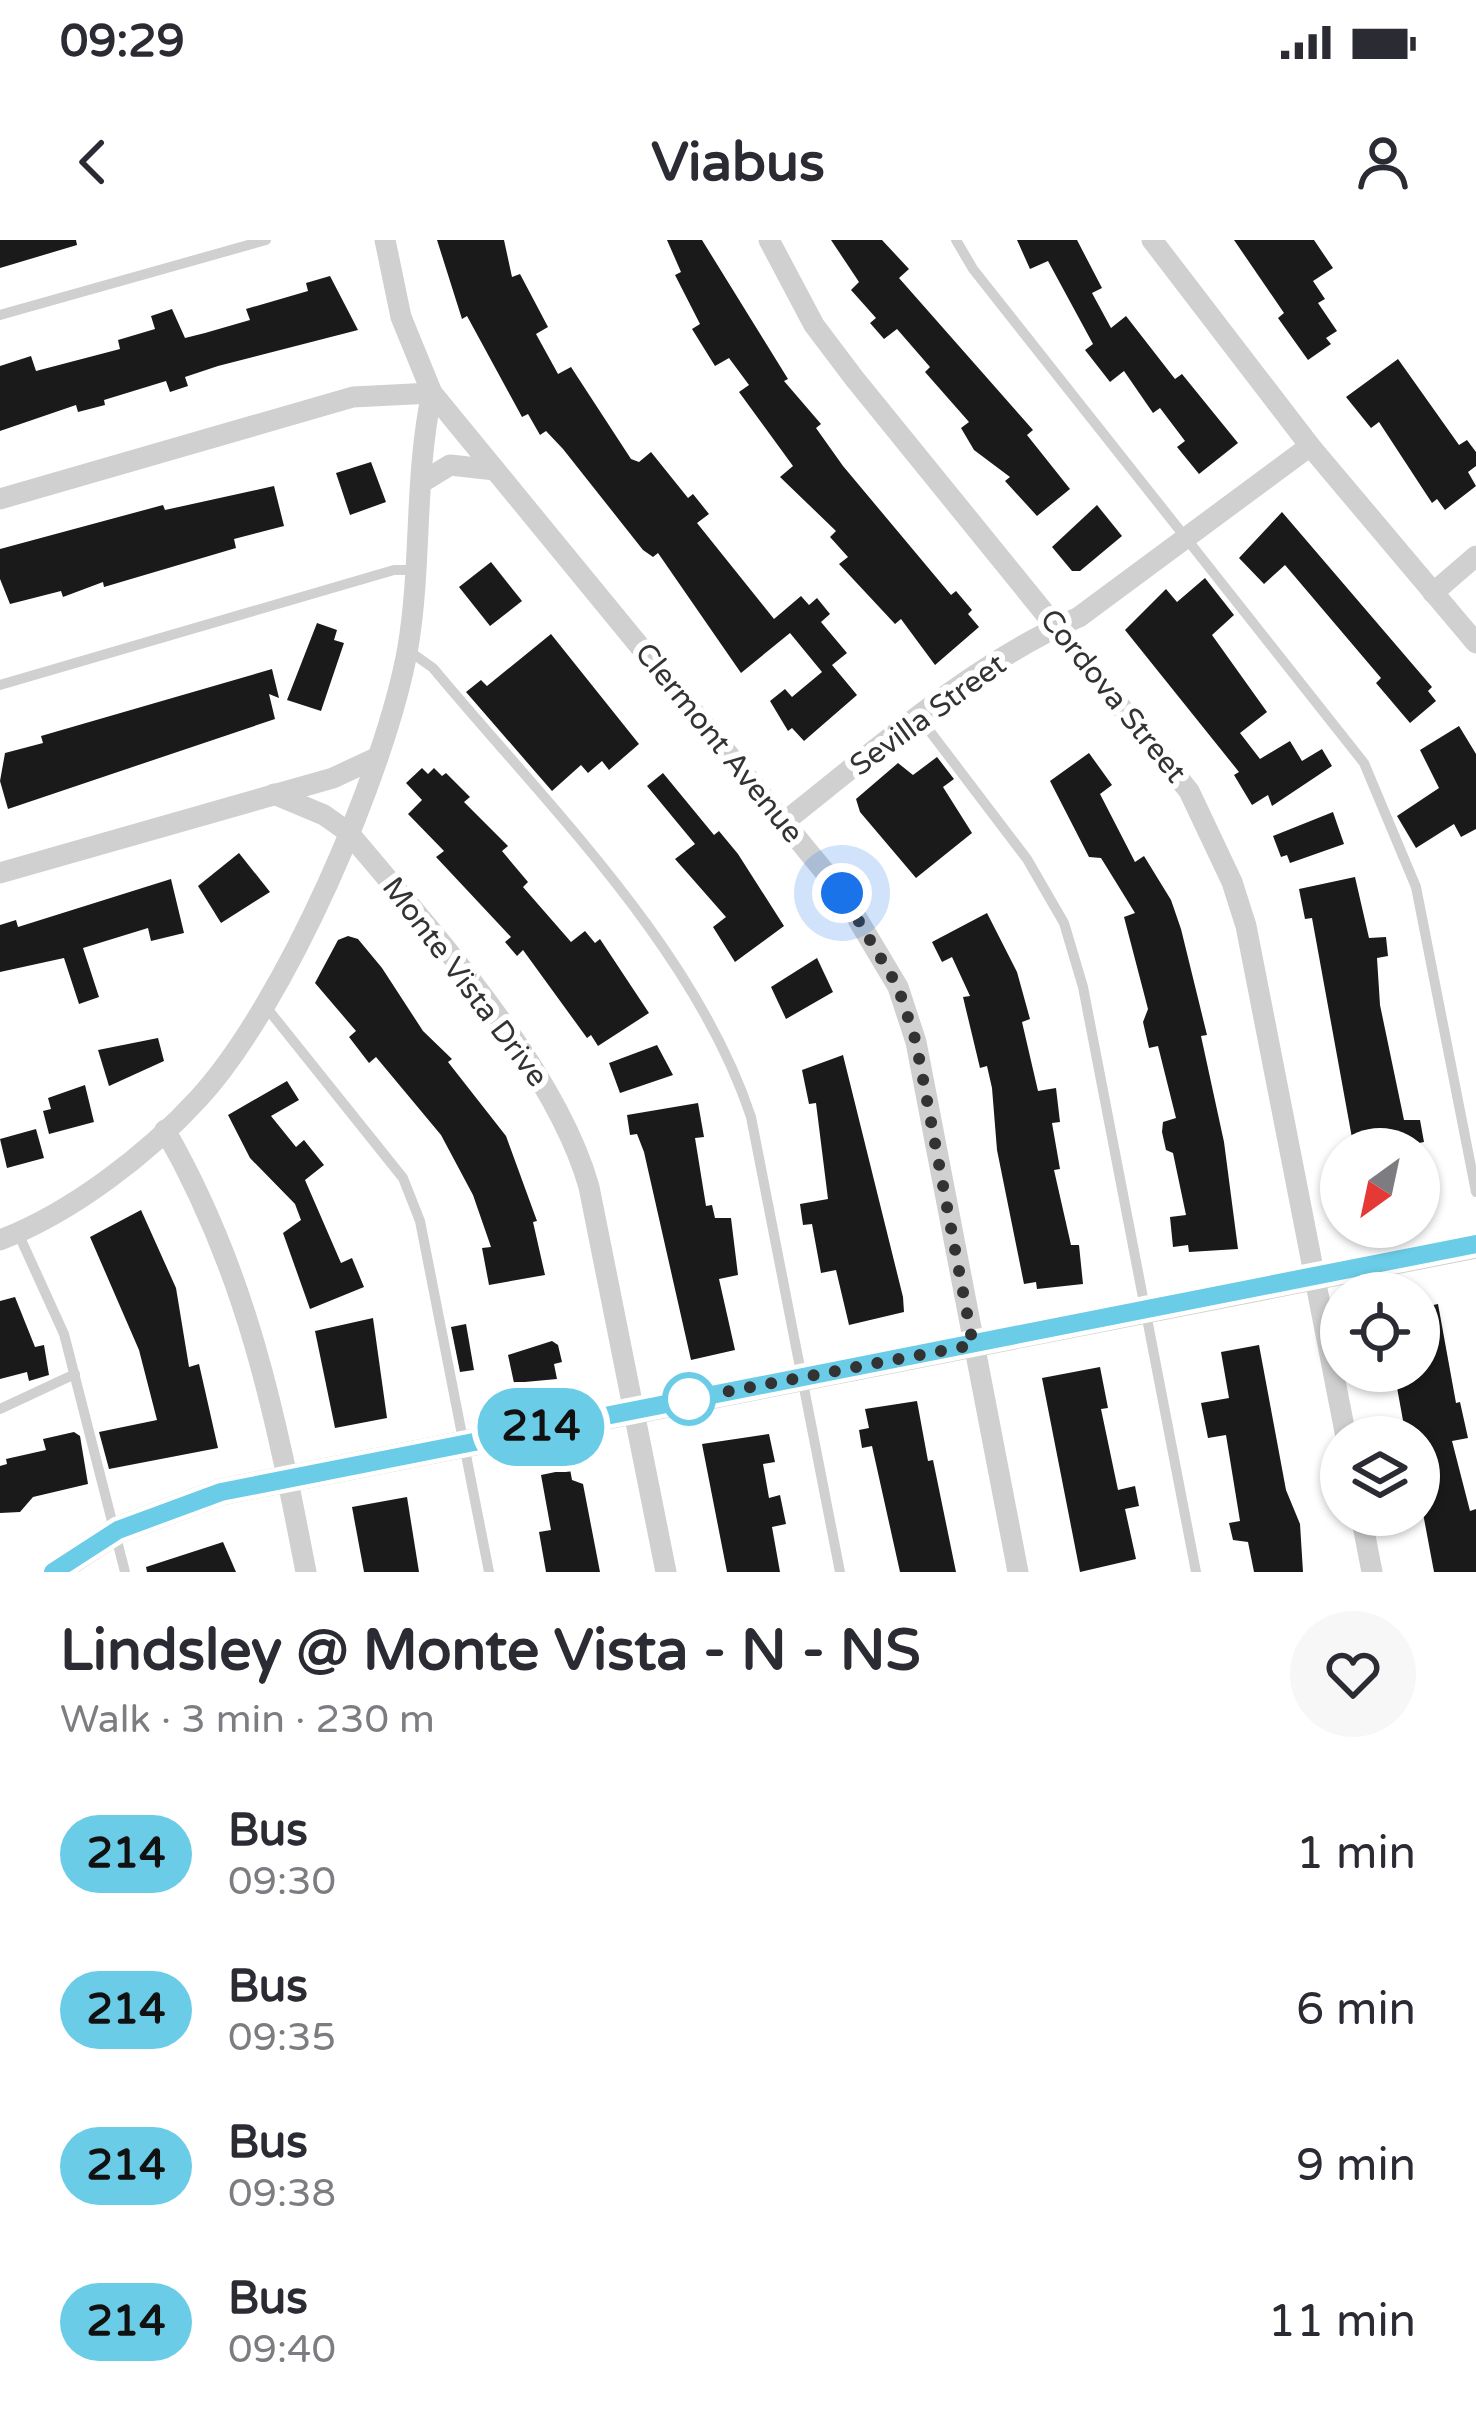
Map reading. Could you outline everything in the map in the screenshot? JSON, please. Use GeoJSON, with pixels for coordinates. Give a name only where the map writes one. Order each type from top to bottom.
{"type":"FeatureCollection","features":[{"type":"Feature","properties":{"kind":"street","name":"Clermont Avenue"},"geometry":{"type":"LineString","coordinates":[[385,240],[401,317],[432,393],[842,893],[898,987],[916,1042],[1018,1572]]}},
{"type":"Feature","properties":{"kind":"street","name":"Cordova Street"},"geometry":{"type":"LineString","coordinates":[[769,240],[814,325],[840,360],[1189,791],[1232,882],[1246,926],[1342,1416]]}},
{"type":"Feature","properties":{"kind":"street"},"geometry":{"type":"LineString","coordinates":[[1152,240],[1310,446],[1476,643]]}},
{"type":"Feature","properties":{"kind":"street"},"geometry":{"type":"LineString","coordinates":[[0,499],[353,397],[432,393],[423,435],[419,569],[407,650],[378,758],[348,832],[264,1004],[199,1098],[165,1130],[111,1174],[9,1237]]}},
{"type":"Feature","properties":{"kind":"street","name":"Sevilla Street"},"geometry":{"type":"LineString","coordinates":[[783,823],[919,717],[1188,540],[1310,446]]}},
{"type":"Feature","properties":{"kind":"street"},"geometry":{"type":"LineString","coordinates":[[424,481],[450,465],[495,470]]}},
{"type":"Feature","properties":{"kind":"street"},"geometry":{"type":"LineString","coordinates":[[1433,593],[1476,556]]}},
{"type":"Feature","properties":{"kind":"street"},"geometry":{"type":"LineString","coordinates":[[0,873],[333,778],[378,758]]}},
{"type":"Feature","properties":{"kind":"street","name":"Monte Vista Drive"},"geometry":{"type":"LineString","coordinates":[[274,794],[324,814],[348,832],[545,1082],[589,1187],[666,1572]]}},
{"type":"Feature","properties":{"kind":"street"},"geometry":{"type":"LineString","coordinates":[[165,1130],[233,1267],[260,1351],[306,1572]]}},
{"type":"Feature","properties":{"kind":"street"},"geometry":{"type":"LineString","coordinates":[[53,1572],[118,1530],[221,1492],[1476,1244]]}},
{"type":"Feature","properties":{"kind":"street"},"geometry":{"type":"LineString","coordinates":[[1365,1536],[1372,1572]]}},
{"type":"Feature","properties":{"kind":"lane"},"geometry":{"type":"LineString","coordinates":[[0,315],[266,240]]}},
{"type":"Feature","properties":{"kind":"lane"},"geometry":{"type":"LineString","coordinates":[[956,240],[1364,763],[1416,887],[1476,1192]]}},
{"type":"Feature","properties":{"kind":"lane"},"geometry":{"type":"LineString","coordinates":[[0,685],[394,570],[419,569]]}},
{"type":"Feature","properties":{"kind":"lane"},"geometry":{"type":"LineString","coordinates":[[407,650],[434,668],[694,992],[734,1065],[751,1117],[840,1572]]}},
{"type":"Feature","properties":{"kind":"lane"},"geometry":{"type":"LineString","coordinates":[[919,717],[1027,860],[1064,923],[1083,987],[1196,1572]]}},
{"type":"Feature","properties":{"kind":"lane"},"geometry":{"type":"LineString","coordinates":[[264,1004],[403,1178],[420,1221],[489,1572]]}},
{"type":"Feature","properties":{"kind":"lane"},"geometry":{"type":"LineString","coordinates":[[9,1237],[64,1334],[118,1530],[125,1572]]}},
{"type":"Feature","properties":{"kind":"lane"},"geometry":{"type":"LineString","coordinates":[[0,1409],[75,1374]]}},
{"type":"Feature","properties":{"kind":"building"},"geometry":{"type":"Polygon","coordinates":[[[0,240],[76,240],[77,245],[0,268],[0,240]]]}},
{"type":"Feature","properties":{"kind":"building"},"geometry":{"type":"Polygon","coordinates":[[[437,240],[504,240],[512,277],[520,274],[548,327],[536,334],[558,374],[571,367],[631,459],[639,462],[651,452],[688,498],[693,494],[709,514],[697,523],[774,619],[801,596],[809,605],[817,598],[830,614],[821,622],[847,653],[832,665],[857,695],[804,741],[792,728],[788,731],[770,701],[785,689],[792,697],[822,672],[790,633],[741,673],[658,553],[653,557],[643,550],[563,449],[546,431],[540,435],[528,414],[522,417],[467,316],[462,319],[437,240]]]}},
{"type":"Feature","properties":{"kind":"building"},"geometry":{"type":"Polygon","coordinates":[[[667,240],[702,240],[788,379],[784,381],[821,424],[816,428],[843,466],[951,595],[956,591],[972,610],[968,614],[979,627],[935,665],[901,619],[895,624],[839,564],[848,557],[830,537],[836,531],[780,477],[793,466],[739,392],[749,385],[729,358],[715,366],[692,329],[700,324],[675,275],[681,272],[667,240]]]}},
{"type":"Feature","properties":{"kind":"building"},"geometry":{"type":"Polygon","coordinates":[[[831,240],[882,240],[909,269],[899,278],[1033,430],[1027,435],[1070,489],[1037,516],[1005,481],[1010,477],[974,450],[961,428],[969,422],[925,372],[930,367],[897,329],[884,339],[870,323],[876,318],[851,290],[859,282],[831,240]]]}},
{"type":"Feature","properties":{"kind":"building"},"geometry":{"type":"Polygon","coordinates":[[[1017,240],[1077,240],[1102,288],[1092,293],[1111,328],[1126,316],[1175,379],[1182,374],[1238,443],[1199,474],[1177,447],[1185,441],[1160,408],[1153,413],[1124,371],[1110,382],[1085,350],[1093,344],[1048,261],[1030,269],[1017,240]]]}},
{"type":"Feature","properties":{"kind":"building"},"geometry":{"type":"Polygon","coordinates":[[[1234,240],[1314,240],[1333,268],[1313,281],[1325,299],[1318,303],[1337,331],[1326,338],[1331,344],[1308,360],[1278,318],[1284,313],[1234,240]]]}},
{"type":"Feature","properties":{"kind":"building"},"geometry":{"type":"Polygon","coordinates":[[[330,276],[358,330],[218,366],[185,377],[188,386],[170,392],[166,381],[104,400],[105,405],[78,412],[76,405],[0,431],[0,366],[31,356],[36,371],[120,349],[118,340],[155,329],[151,316],[172,309],[185,338],[205,333],[250,320],[246,309],[308,291],[306,283],[330,276]]]}},
{"type":"Feature","properties":{"kind":"building"},"geometry":{"type":"Polygon","coordinates":[[[1398,359],[1459,445],[1467,440],[1476,452],[1476,466],[1468,472],[1476,486],[1445,510],[1437,499],[1432,503],[1379,422],[1371,428],[1346,397],[1398,359]]]}},
{"type":"Feature","properties":{"kind":"building"},"geometry":{"type":"Polygon","coordinates":[[[371,462],[386,502],[350,515],[336,473],[371,462]]]}},
{"type":"Feature","properties":{"kind":"building"},"geometry":{"type":"Polygon","coordinates":[[[274,486],[284,526],[234,539],[236,548],[104,587],[103,582],[63,597],[61,591],[10,604],[0,579],[0,549],[163,505],[165,510],[274,486]]]}},
{"type":"Feature","properties":{"kind":"building"},"geometry":{"type":"Polygon","coordinates":[[[1097,505],[1122,536],[1080,571],[1072,571],[1052,547],[1097,505]]]}},
{"type":"Feature","properties":{"kind":"building"},"geometry":{"type":"Polygon","coordinates":[[[1282,512],[1432,687],[1428,691],[1436,701],[1410,723],[1376,683],[1381,678],[1285,565],[1264,584],[1239,558],[1282,512]]]}},
{"type":"Feature","properties":{"kind":"building"},"geometry":{"type":"Polygon","coordinates":[[[491,562],[522,601],[490,626],[459,587],[491,562]]]}},
{"type":"Feature","properties":{"kind":"building"},"geometry":{"type":"Polygon","coordinates":[[[1205,578],[1234,615],[1212,635],[1267,712],[1240,733],[1260,759],[1290,741],[1302,761],[1322,749],[1332,766],[1272,806],[1268,795],[1252,805],[1234,775],[1239,772],[1125,630],[1166,589],[1177,602],[1205,578]]]}},
{"type":"Feature","properties":{"kind":"building"},"geometry":{"type":"Polygon","coordinates":[[[317,623],[337,630],[334,640],[344,643],[321,711],[287,700],[317,623]]]}},
{"type":"Feature","properties":{"kind":"building"},"geometry":{"type":"Polygon","coordinates":[[[551,634],[639,744],[609,770],[602,761],[588,773],[581,765],[552,791],[466,692],[481,680],[487,686],[551,634]]]}},
{"type":"Feature","properties":{"kind":"building"},"geometry":{"type":"Polygon","coordinates":[[[272,669],[279,698],[269,694],[275,719],[8,809],[0,781],[5,753],[43,743],[41,736],[272,669]]]}},
{"type":"Feature","properties":{"kind":"building"},"geometry":{"type":"Polygon","coordinates":[[[1459,726],[1476,754],[1476,829],[1461,837],[1454,824],[1416,848],[1397,816],[1439,788],[1420,750],[1459,726]]]}},
{"type":"Feature","properties":{"kind":"building"},"geometry":{"type":"Polygon","coordinates":[[[1089,753],[1112,785],[1100,794],[1135,862],[1144,856],[1171,900],[1181,929],[1207,1035],[1201,1036],[1224,1142],[1238,1249],[1189,1252],[1188,1245],[1173,1247],[1170,1217],[1186,1215],[1173,1153],[1166,1150],[1162,1132],[1163,1122],[1176,1118],[1158,1046],[1149,1048],[1143,1022],[1148,1009],[1124,917],[1135,913],[1101,858],[1089,857],[1050,781],[1089,753]]]}},
{"type":"Feature","properties":{"kind":"building"},"geometry":{"type":"Polygon","coordinates":[[[937,757],[954,779],[943,787],[972,833],[916,878],[860,812],[856,799],[898,763],[913,775],[937,757]]]}},
{"type":"Feature","properties":{"kind":"building"},"geometry":{"type":"Polygon","coordinates":[[[422,768],[428,774],[434,768],[442,776],[446,773],[470,797],[464,802],[508,846],[502,851],[528,882],[523,887],[571,942],[585,931],[595,943],[600,939],[649,1013],[598,1046],[591,1035],[587,1038],[523,950],[517,956],[505,942],[511,937],[436,857],[444,851],[408,814],[422,800],[406,783],[422,768]]]}},
{"type":"Feature","properties":{"kind":"building"},"geometry":{"type":"Polygon","coordinates":[[[663,773],[714,835],[719,831],[738,854],[784,926],[735,962],[713,927],[726,917],[675,859],[695,844],[647,786],[663,773]]]}},
{"type":"Feature","properties":{"kind":"building"},"geometry":{"type":"Polygon","coordinates":[[[1333,812],[1344,844],[1290,863],[1287,855],[1281,857],[1273,836],[1333,812]]]}},
{"type":"Feature","properties":{"kind":"building"},"geometry":{"type":"Polygon","coordinates":[[[239,853],[270,892],[221,923],[198,886],[239,853]]]}},
{"type":"Feature","properties":{"kind":"building"},"geometry":{"type":"Polygon","coordinates":[[[1355,877],[1369,938],[1386,937],[1388,956],[1377,958],[1380,1005],[1404,1120],[1420,1120],[1421,1128],[1350,1128],[1312,918],[1305,919],[1299,889],[1355,877]]]}},
{"type":"Feature","properties":{"kind":"building"},"geometry":{"type":"Polygon","coordinates":[[[171,879],[184,933],[151,941],[148,928],[83,948],[99,997],[79,1004],[64,958],[0,972],[0,925],[16,920],[18,927],[171,879]]]}},
{"type":"Feature","properties":{"kind":"building"},"geometry":{"type":"Polygon","coordinates":[[[987,913],[1017,972],[1030,1019],[1022,1022],[1038,1091],[1056,1088],[1060,1122],[1052,1123],[1060,1169],[1054,1170],[1071,1245],[1079,1245],[1083,1284],[1037,1289],[1036,1282],[1024,1284],[997,1150],[992,1088],[987,1066],[980,1068],[963,997],[970,996],[952,957],[942,962],[932,942],[987,913]]]}},
{"type":"Feature","properties":{"kind":"building"},"geometry":{"type":"Polygon","coordinates":[[[358,939],[382,968],[423,1031],[452,1059],[448,1062],[506,1136],[537,1221],[533,1222],[545,1275],[489,1285],[482,1248],[491,1247],[473,1195],[441,1135],[376,1057],[369,1063],[349,1037],[356,1031],[315,983],[338,940],[358,939]]]}},
{"type":"Feature","properties":{"kind":"building"},"geometry":{"type":"Polygon","coordinates":[[[817,958],[833,992],[786,1019],[771,987],[817,958]]]}},
{"type":"Feature","properties":{"kind":"building"},"geometry":{"type":"Polygon","coordinates":[[[158,1038],[164,1061],[109,1086],[98,1050],[158,1038]]]}},
{"type":"Feature","properties":{"kind":"building"},"geometry":{"type":"Polygon","coordinates":[[[657,1045],[673,1075],[620,1093],[609,1063],[657,1045]]]}},
{"type":"Feature","properties":{"kind":"building"},"geometry":{"type":"Polygon","coordinates":[[[843,1055],[904,1312],[849,1325],[836,1270],[821,1273],[812,1224],[803,1225],[800,1204],[828,1199],[816,1103],[809,1104],[802,1070],[843,1055]]]}},
{"type":"Feature","properties":{"kind":"building"},"geometry":{"type":"Polygon","coordinates":[[[287,1081],[299,1100],[271,1116],[296,1147],[304,1140],[324,1165],[305,1180],[341,1263],[352,1258],[364,1287],[310,1309],[283,1233],[301,1220],[295,1204],[250,1158],[228,1115],[287,1081]]]}},
{"type":"Feature","properties":{"kind":"building"},"geometry":{"type":"Polygon","coordinates":[[[85,1085],[94,1122],[49,1134],[43,1111],[51,1109],[48,1098],[85,1085]]]}},
{"type":"Feature","properties":{"kind":"building"},"geometry":{"type":"Polygon","coordinates":[[[698,1103],[704,1137],[695,1138],[706,1206],[712,1205],[715,1218],[731,1218],[738,1275],[719,1279],[735,1350],[691,1360],[644,1152],[637,1134],[630,1135],[627,1115],[698,1103]]]}},
{"type":"Feature","properties":{"kind":"building"},"geometry":{"type":"Polygon","coordinates":[[[36,1129],[44,1158],[7,1168],[0,1139],[36,1129]]]}},
{"type":"Feature","properties":{"kind":"building"},"geometry":{"type":"Polygon","coordinates":[[[141,1210],[176,1288],[189,1367],[199,1364],[218,1448],[109,1469],[99,1432],[157,1420],[139,1350],[90,1237],[141,1210]]]}},
{"type":"Feature","properties":{"kind":"building"},"geometry":{"type":"Polygon","coordinates":[[[15,1297],[35,1347],[44,1345],[49,1375],[29,1381],[27,1372],[0,1379],[0,1301],[15,1297]]]}},
{"type":"Feature","properties":{"kind":"building"},"geometry":{"type":"Polygon","coordinates":[[[1440,1315],[1456,1403],[1460,1402],[1468,1438],[1452,1441],[1470,1511],[1476,1509],[1476,1572],[1434,1572],[1427,1536],[1440,1536],[1440,1416],[1402,1416],[1398,1392],[1440,1392],[1440,1315]]]}},
{"type":"Feature","properties":{"kind":"building"},"geometry":{"type":"Polygon","coordinates":[[[373,1318],[387,1418],[335,1428],[315,1331],[373,1318]]]}},
{"type":"Feature","properties":{"kind":"building"},"geometry":{"type":"Polygon","coordinates":[[[466,1324],[474,1370],[460,1372],[451,1327],[466,1324]]]}},
{"type":"Feature","properties":{"kind":"building"},"geometry":{"type":"Polygon","coordinates":[[[552,1341],[558,1345],[562,1362],[554,1364],[557,1379],[514,1383],[508,1355],[552,1341]]]}},
{"type":"Feature","properties":{"kind":"building"},"geometry":{"type":"Polygon","coordinates":[[[1259,1345],[1286,1490],[1300,1524],[1303,1572],[1254,1572],[1248,1542],[1233,1540],[1229,1523],[1240,1521],[1226,1435],[1208,1438],[1201,1403],[1229,1398],[1221,1352],[1259,1345]]]}},
{"type":"Feature","properties":{"kind":"building"},"geometry":{"type":"Polygon","coordinates":[[[1100,1367],[1108,1408],[1101,1409],[1118,1490],[1135,1486],[1139,1506],[1125,1509],[1136,1559],[1080,1572],[1042,1378],[1100,1367]]]}},
{"type":"Feature","properties":{"kind":"building"},"geometry":{"type":"Polygon","coordinates":[[[917,1401],[956,1572],[900,1572],[872,1446],[862,1448],[859,1430],[869,1428],[865,1409],[917,1401]]]}},
{"type":"Feature","properties":{"kind":"building"},"geometry":{"type":"Polygon","coordinates":[[[74,1432],[80,1436],[88,1484],[33,1497],[20,1512],[0,1513],[0,1466],[7,1464],[6,1459],[46,1450],[43,1439],[74,1432]]]}},
{"type":"Feature","properties":{"kind":"building"},"geometry":{"type":"Polygon","coordinates":[[[769,1434],[775,1462],[763,1464],[769,1498],[780,1495],[786,1524],[772,1527],[780,1572],[727,1572],[702,1444],[769,1434]]]}},
{"type":"Feature","properties":{"kind":"building"},"geometry":{"type":"Polygon","coordinates":[[[570,1469],[572,1480],[583,1484],[600,1572],[546,1572],[539,1532],[551,1530],[541,1475],[570,1469]]]}},
{"type":"Feature","properties":{"kind":"building"},"geometry":{"type":"Polygon","coordinates":[[[407,1497],[419,1572],[364,1572],[352,1507],[407,1497]]]}},
{"type":"Feature","properties":{"kind":"building"},"geometry":{"type":"Polygon","coordinates":[[[223,1542],[236,1572],[147,1572],[146,1567],[223,1542]]]}},
{"type":"Feature","properties":{"kind":"bus line","name":"214"},"geometry":{"type":"LineString","coordinates":[[53,1572],[118,1530],[221,1492],[1476,1244]]}},
{"type":"Feature","properties":{"kind":"route"},"geometry":{"type":"LineString","coordinates":[[689,1399],[677,1401],[973,1345],[916,1042],[898,987],[873,938],[842,893]]}}]}
